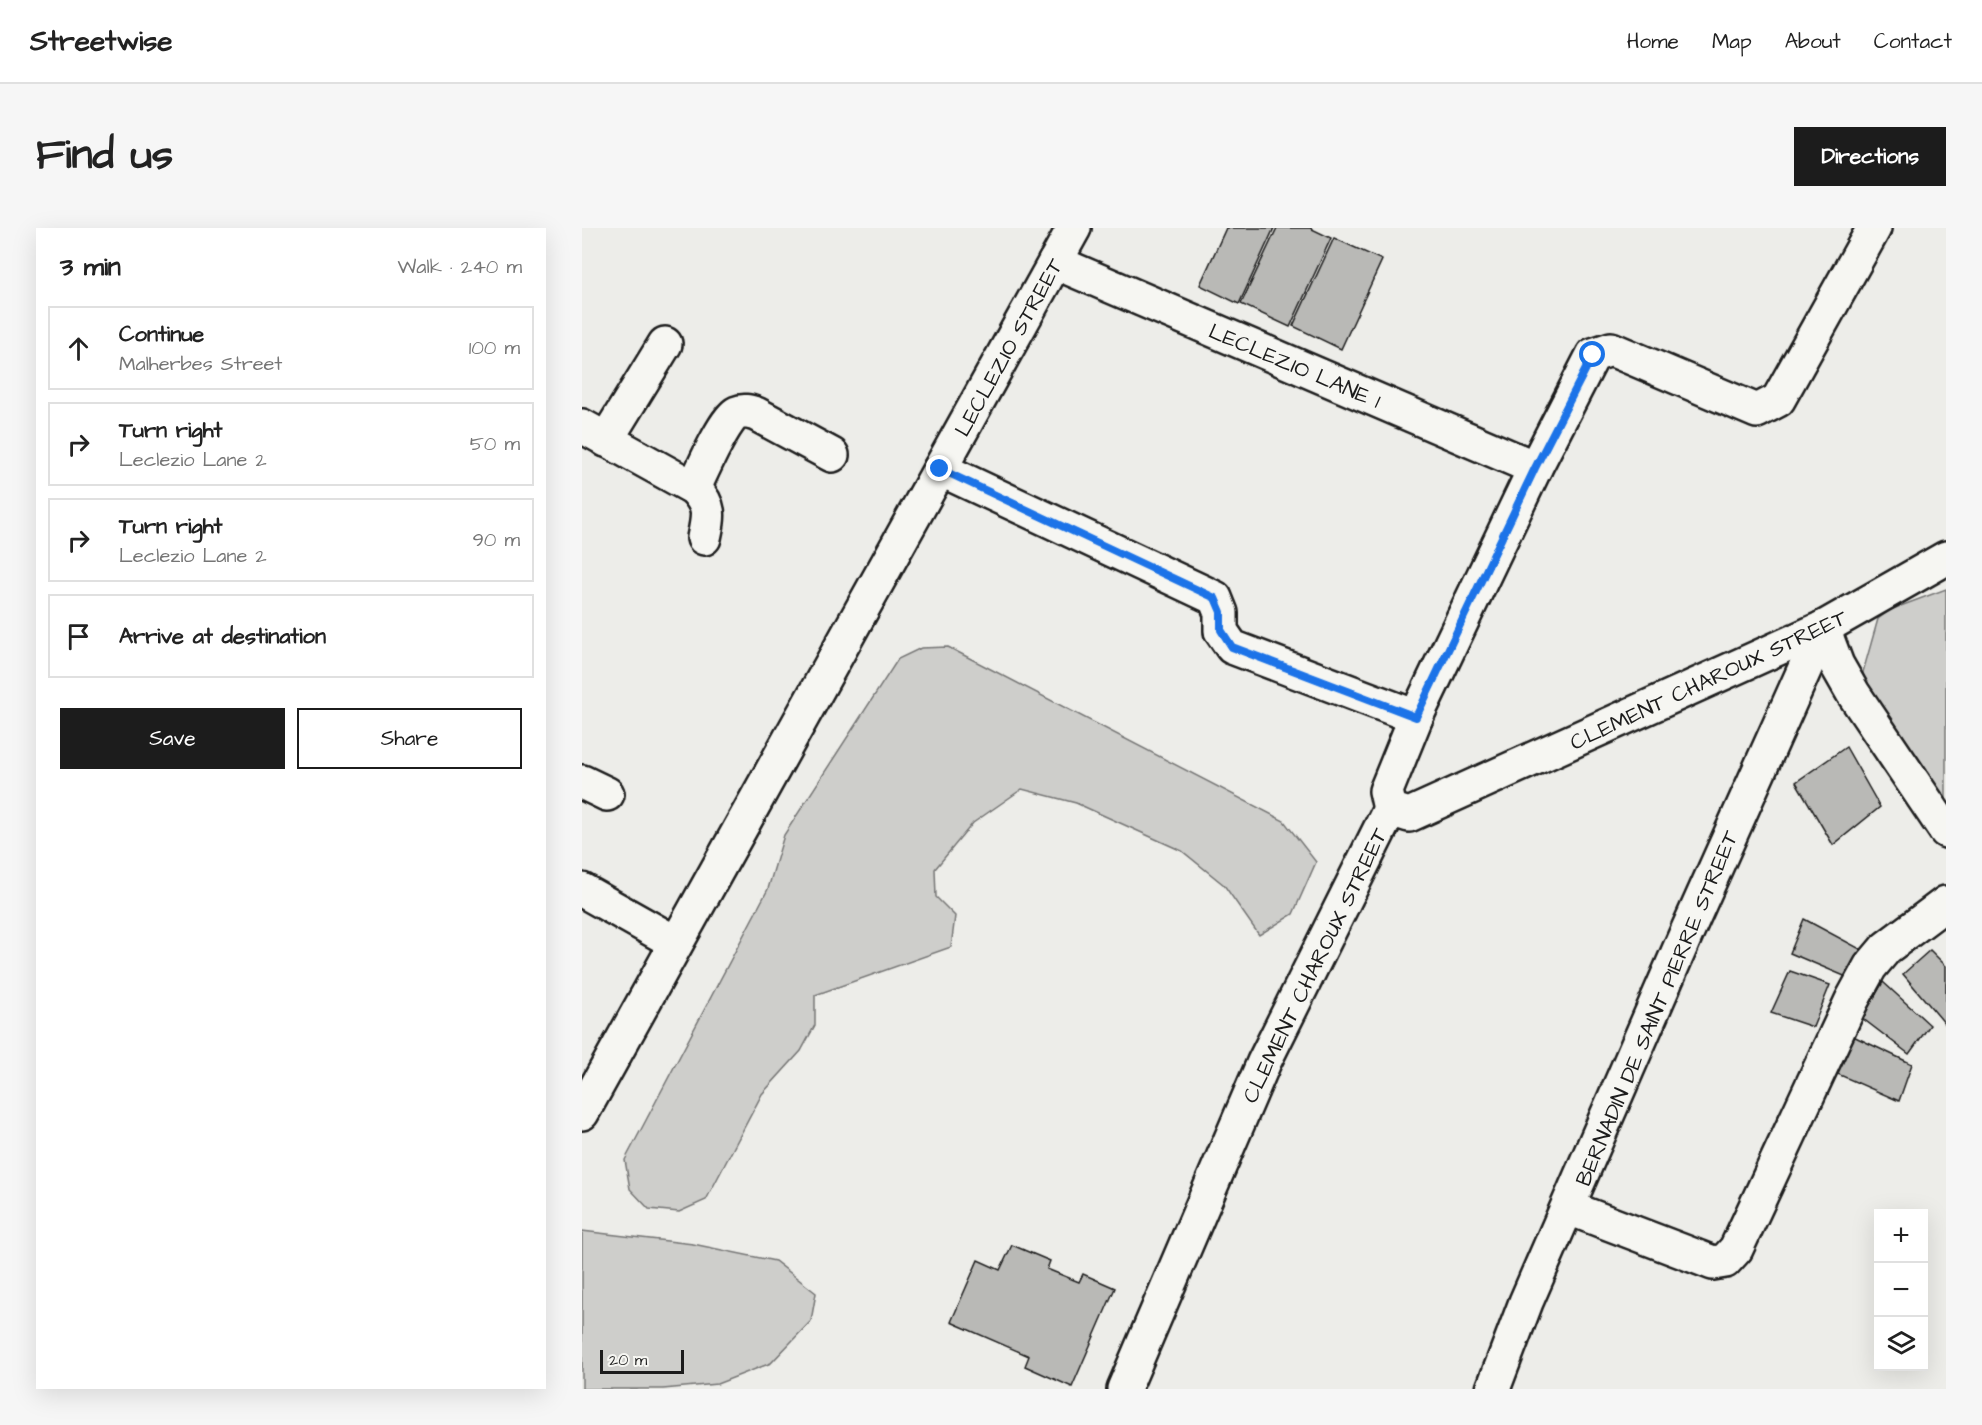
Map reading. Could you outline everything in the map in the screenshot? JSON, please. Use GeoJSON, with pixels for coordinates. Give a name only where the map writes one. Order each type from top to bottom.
{"type":"FeatureCollection","features":[{"type":"Feature","properties":{"kind":"street","name":"LECLEZIO STREET"},"geometry":{"type":"LineString","coordinates":[[582,1113],[1074,228]]}},
{"type":"Feature","properties":{"kind":"street"},"geometry":{"type":"LineString","coordinates":[[1390,809],[1386,791],[1416,717],[1535,468],[1593,355],[1611,349],[1757,411],[1778,400],[1874,228]]}},
{"type":"Feature","properties":{"kind":"street","name":"LECLEZIO LANE 1"},"geometry":{"type":"LineString","coordinates":[[1055,262],[1535,468]]}},
{"type":"Feature","properties":{"kind":"street"},"geometry":{"type":"LineString","coordinates":[[665,344],[594,433],[694,488],[704,499],[708,510],[704,538]]}},
{"type":"Feature","properties":{"kind":"street"},"geometry":{"type":"LineString","coordinates":[[694,488],[727,422],[735,413],[746,411],[756,414],[832,455]]}},
{"type":"Feature","properties":{"kind":"street"},"geometry":{"type":"LineString","coordinates":[[940,469],[1215,598],[1221,612],[1221,630],[1232,647],[1416,717]]}},
{"type":"Feature","properties":{"kind":"street","name":"CLEMENT CHAROUX STREET"},"geometry":{"type":"LineString","coordinates":[[1124,1389],[1264,1062],[1390,809],[1409,815],[1823,628],[1946,558]]}},
{"type":"Feature","properties":{"kind":"street"},"geometry":{"type":"LineString","coordinates":[[1823,628],[1837,665],[1853,693],[1946,831]]}},
{"type":"Feature","properties":{"kind":"street","name":"BERNADIN DE SAINT PIERRE STREET"},"geometry":{"type":"LineString","coordinates":[[1493,1389],[1526,1302],[1569,1208],[1686,934],[1823,628]]}},
{"type":"Feature","properties":{"kind":"street"},"geometry":{"type":"LineString","coordinates":[[582,890],[676,943]]}},
{"type":"Feature","properties":{"kind":"street"},"geometry":{"type":"LineString","coordinates":[[1569,1208],[1713,1263],[1725,1261],[1736,1249],[1851,1000],[1870,967],[1886,948],[1946,903]]}},
{"type":"Feature","properties":{"kind":"shaded area"},"geometry":{"type":"Polygon","coordinates":[[[1946,589],[1946,811],[1867,700],[1863,672],[1878,619],[1890,610],[1946,589]]]}},
{"type":"Feature","properties":{"kind":"shaded area"},"geometry":{"type":"Polygon","coordinates":[[[948,647],[1284,821],[1316,862],[1293,914],[1259,935],[1224,885],[1182,851],[1076,803],[1022,789],[973,823],[935,869],[936,897],[955,916],[951,947],[815,995],[815,1025],[801,1051],[762,1094],[706,1200],[679,1212],[649,1209],[630,1189],[625,1160],[768,889],[784,835],[898,659],[921,648],[948,647]]]}},
{"type":"Feature","properties":{"kind":"shaded area"},"geometry":{"type":"Polygon","coordinates":[[[582,1231],[693,1244],[775,1261],[816,1293],[811,1321],[771,1363],[717,1384],[663,1389],[582,1389],[582,1231]]]}},
{"type":"Feature","properties":{"kind":"building"},"geometry":{"type":"Polygon","coordinates":[[[1226,228],[1274,228],[1239,304],[1200,285],[1226,228]]]}},
{"type":"Feature","properties":{"kind":"building"},"geometry":{"type":"Polygon","coordinates":[[[1277,228],[1310,228],[1331,238],[1290,327],[1241,304],[1277,228]]]}},
{"type":"Feature","properties":{"kind":"building"},"geometry":{"type":"Polygon","coordinates":[[[1334,238],[1382,260],[1341,349],[1293,326],[1334,238]]]}},
{"type":"Feature","properties":{"kind":"building"},"geometry":{"type":"Polygon","coordinates":[[[1846,747],[1880,807],[1833,845],[1796,782],[1846,747]]]}},
{"type":"Feature","properties":{"kind":"building"},"geometry":{"type":"Polygon","coordinates":[[[1804,919],[1862,950],[1849,978],[1790,953],[1804,919]]]}},
{"type":"Feature","properties":{"kind":"building"},"geometry":{"type":"Polygon","coordinates":[[[1930,950],[1946,966],[1946,1025],[1903,974],[1930,950]]]}},
{"type":"Feature","properties":{"kind":"building"},"geometry":{"type":"Polygon","coordinates":[[[1790,971],[1830,985],[1813,1027],[1771,1013],[1790,971]]]}},
{"type":"Feature","properties":{"kind":"building"},"geometry":{"type":"Polygon","coordinates":[[[1883,982],[1930,1025],[1909,1054],[1862,1018],[1883,982]]]}},
{"type":"Feature","properties":{"kind":"building"},"geometry":{"type":"Polygon","coordinates":[[[1851,1035],[1912,1064],[1899,1101],[1833,1072],[1851,1035]]]}},
{"type":"Feature","properties":{"kind":"building"},"geometry":{"type":"Polygon","coordinates":[[[1012,1245],[1050,1261],[1047,1269],[1079,1282],[1083,1274],[1115,1288],[1072,1387],[1025,1366],[1029,1356],[951,1322],[978,1260],[1000,1270],[1012,1245]]]}},
{"type":"Feature","properties":{"kind":"route"},"geometry":{"type":"LineString","coordinates":[[940,469],[1215,598],[1221,612],[1221,630],[1232,647],[1416,717],[1535,468],[1593,355]]}}]}
